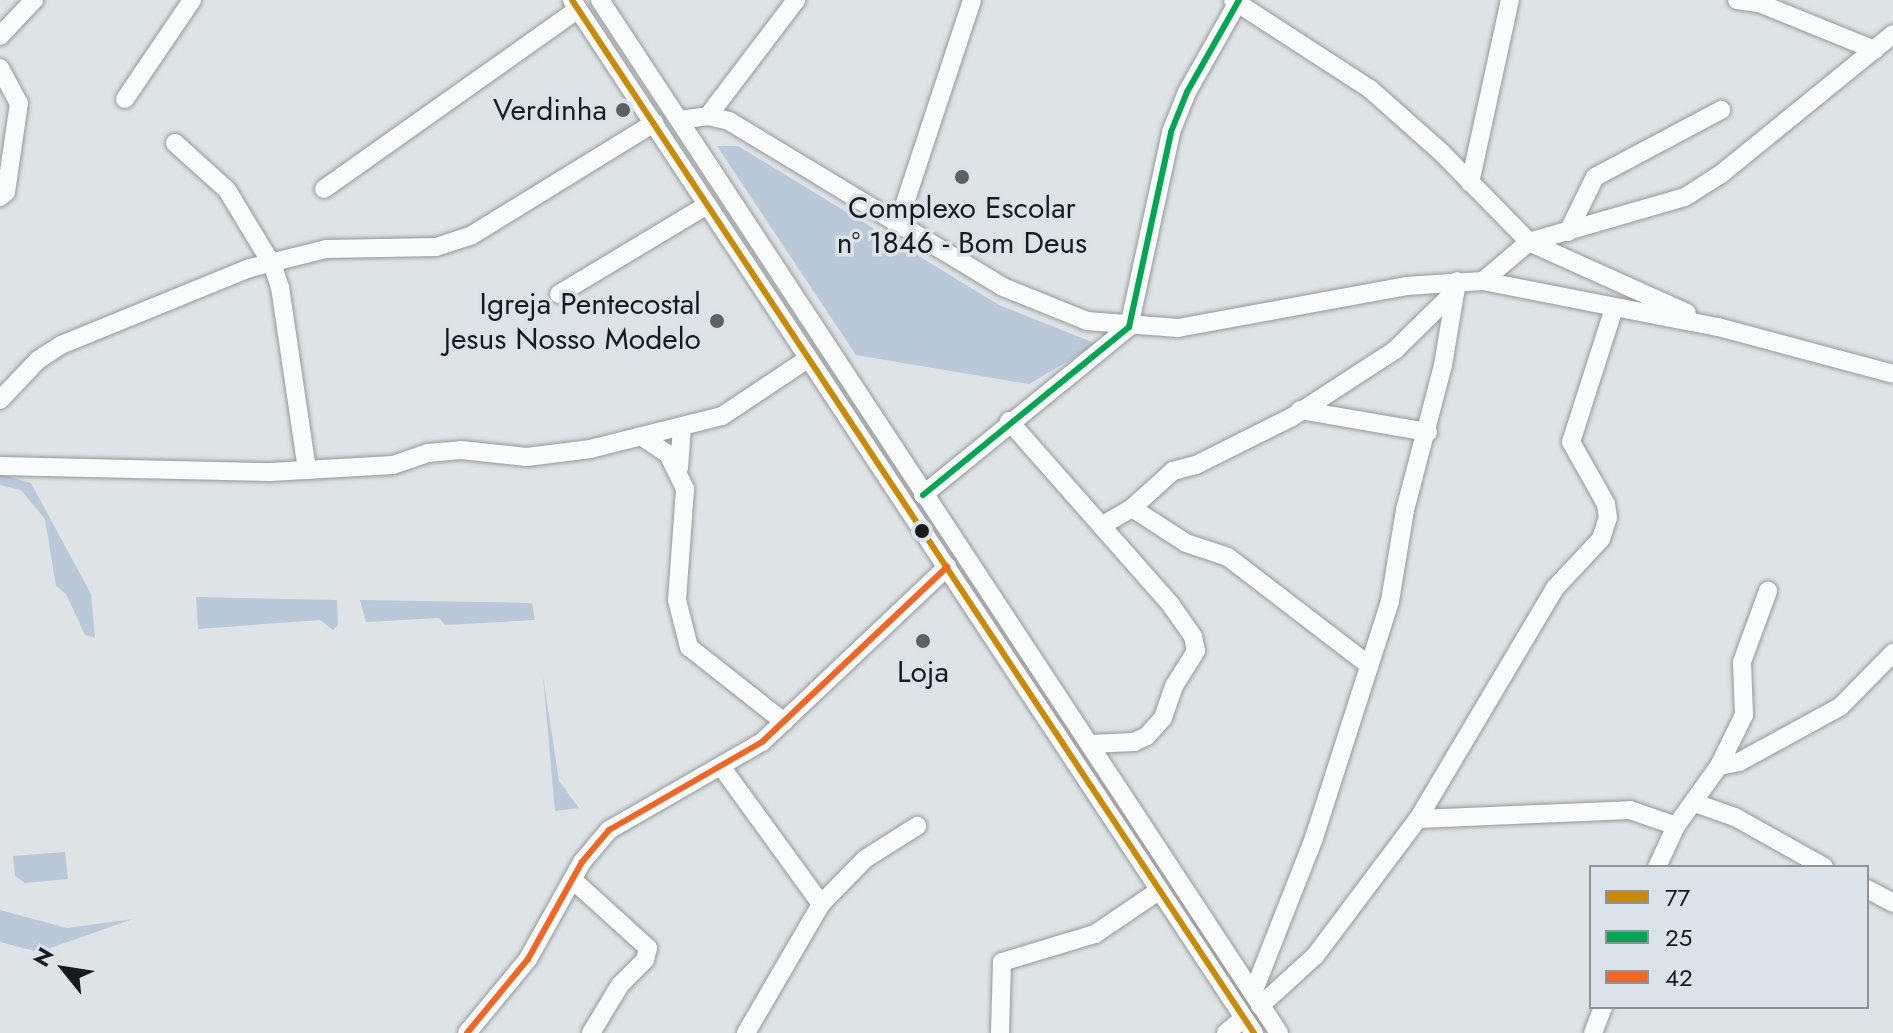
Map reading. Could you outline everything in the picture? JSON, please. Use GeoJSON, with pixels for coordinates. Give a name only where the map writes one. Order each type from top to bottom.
{"type":"FeatureCollection","features":[{"type":"Feature","properties":{"kind":"street"},"geometry":{"type":"LineString","coordinates":[[0,36],[34,0]]}},
{"type":"Feature","properties":{"kind":"street"},"geometry":{"type":"LineString","coordinates":[[125,99],[192,0]]}},
{"type":"Feature","properties":{"kind":"street"},"geometry":{"type":"LineString","coordinates":[[600,0],[1279,1033]]}},
{"type":"Feature","properties":{"kind":"street"},"geometry":{"type":"LineString","coordinates":[[708,116],[796,0]]}},
{"type":"Feature","properties":{"kind":"street"},"geometry":{"type":"LineString","coordinates":[[897,227],[972,0]]}},
{"type":"Feature","properties":{"kind":"street"},"geometry":{"type":"LineString","coordinates":[[1470,183],[1510,0]]}},
{"type":"Feature","properties":{"kind":"street"},"geometry":{"type":"LineString","coordinates":[[1737,0],[1759,3],[1887,43]]}},
{"type":"Feature","properties":{"kind":"street"},"geometry":{"type":"LineString","coordinates":[[923,495],[1009,421],[1129,327],[1171,132],[1187,92],[1237,1],[1370,89],[1529,242],[1718,327]]}},
{"type":"Feature","properties":{"kind":"street"},"geometry":{"type":"LineString","coordinates":[[324,189],[575,5],[806,360],[947,567],[1249,1026],[1226,1033]]}},
{"type":"Feature","properties":{"kind":"street"},"geometry":{"type":"LineString","coordinates":[[1483,281],[1529,242],[1685,197],[1721,174],[1887,43]]}},
{"type":"Feature","properties":{"kind":"street"},"geometry":{"type":"LineString","coordinates":[[0,68],[19,103],[6,192],[0,197]]}},
{"type":"Feature","properties":{"kind":"street"},"geometry":{"type":"LineString","coordinates":[[1568,232],[1595,177],[1721,110]]}},
{"type":"Feature","properties":{"kind":"street"},"geometry":{"type":"LineString","coordinates":[[680,120],[708,116],[729,121],[897,227],[1042,305],[1129,327],[1178,328],[1483,281],[1718,327],[1892,373]]}},
{"type":"Feature","properties":{"kind":"street"},"geometry":{"type":"LineString","coordinates":[[0,400],[38,360],[61,345],[250,268],[273,266],[326,249],[436,247],[472,235],[654,123]]}},
{"type":"Feature","properties":{"kind":"street"},"geometry":{"type":"LineString","coordinates":[[175,143],[227,190],[273,266],[280,287],[307,470]]}},
{"type":"Feature","properties":{"kind":"street"},"geometry":{"type":"LineString","coordinates":[[559,294],[707,205]]}},
{"type":"Feature","properties":{"kind":"street"},"geometry":{"type":"LineString","coordinates":[[1101,526],[1132,508],[1173,471],[1196,465],[1300,410],[1395,350],[1456,286]]}},
{"type":"Feature","properties":{"kind":"street"},"geometry":{"type":"LineString","coordinates":[[1257,1000],[1314,838],[1390,601],[1405,510],[1428,432],[1456,286]]}},
{"type":"Feature","properties":{"kind":"street"},"geometry":{"type":"LineString","coordinates":[[1257,1000],[1315,956],[1418,819],[1555,588],[1601,539],[1608,518],[1606,504],[1571,442],[1614,308]]}},
{"type":"Feature","properties":{"kind":"street"},"geometry":{"type":"LineString","coordinates":[[0,466],[307,470],[393,465],[428,453],[461,450],[527,457],[641,436],[740,407],[806,360]]}},
{"type":"Feature","properties":{"kind":"street"},"geometry":{"type":"LineString","coordinates":[[1300,410],[1428,432]]}},
{"type":"Feature","properties":{"kind":"street"},"geometry":{"type":"LineString","coordinates":[[1009,421],[1171,605],[1193,637],[1196,651],[1174,686],[1163,718],[1147,736],[1134,742],[1090,744]]}},
{"type":"Feature","properties":{"kind":"street"},"geometry":{"type":"LineString","coordinates":[[682,426],[679,468],[685,489],[677,600],[689,647],[784,722]]}},
{"type":"Feature","properties":{"kind":"street"},"geometry":{"type":"LineString","coordinates":[[641,436],[661,448],[679,468]]}},
{"type":"Feature","properties":{"kind":"street"},"geometry":{"type":"LineString","coordinates":[[1132,508],[1186,543],[1228,557],[1369,665]]}},
{"type":"Feature","properties":{"kind":"street"},"geometry":{"type":"LineString","coordinates":[[467,1033],[528,959],[573,880],[609,830],[723,769],[784,722],[947,567]]}},
{"type":"Feature","properties":{"kind":"street"},"geometry":{"type":"LineString","coordinates":[[1658,865],[1676,826],[1719,766],[1744,715],[1742,662],[1768,591]]}},
{"type":"Feature","properties":{"kind":"street"},"geometry":{"type":"LineString","coordinates":[[1719,766],[1739,762],[1840,707],[1893,653]]}},
{"type":"Feature","properties":{"kind":"street"},"geometry":{"type":"LineString","coordinates":[[723,769],[821,904]]}},
{"type":"Feature","properties":{"kind":"street"},"geometry":{"type":"LineString","coordinates":[[1695,803],[1735,817],[1820,865]]}},
{"type":"Feature","properties":{"kind":"street"},"geometry":{"type":"LineString","coordinates":[[1418,819],[1630,810],[1676,826]]}},
{"type":"Feature","properties":{"kind":"street"},"geometry":{"type":"LineString","coordinates":[[746,1033],[821,904],[865,859],[917,826]]}},
{"type":"Feature","properties":{"kind":"street"},"geometry":{"type":"LineString","coordinates":[[573,880],[648,948],[645,960],[620,985],[591,1033]]}},
{"type":"Feature","properties":{"kind":"street"},"geometry":{"type":"LineString","coordinates":[[1000,1033],[1002,962],[1095,934],[1160,890]]}},
{"type":"Feature","properties":{"kind":"street"},"geometry":{"type":"LineString","coordinates":[[1869,890],[1893,903]]}},
{"type":"Feature","properties":{"kind":"street"},"geometry":{"type":"LineString","coordinates":[[1593,1033],[1602,1009]]}},
{"type":"Feature","properties":{"kind":"shaded area"},"geometry":{"type":"Polygon","coordinates":[[[717,146],[738,146],[999,305],[1097,344],[1029,384],[856,355],[717,146]]]}},
{"type":"Feature","properties":{"kind":"shaded area"},"geometry":{"type":"Polygon","coordinates":[[[0,474],[31,483],[91,594],[95,638],[85,635],[66,594],[56,586],[45,519],[21,490],[0,485],[0,474]]]}},
{"type":"Feature","properties":{"kind":"shaded area"},"geometry":{"type":"Polygon","coordinates":[[[196,597],[337,600],[338,625],[333,630],[320,620],[198,629],[196,597]]]}},
{"type":"Feature","properties":{"kind":"shaded area"},"geometry":{"type":"Polygon","coordinates":[[[360,600],[532,603],[535,620],[445,625],[439,618],[366,622],[360,600]]]}},
{"type":"Feature","properties":{"kind":"shaded area"},"geometry":{"type":"Polygon","coordinates":[[[543,676],[559,781],[579,808],[555,811],[543,676]]]}},
{"type":"Feature","properties":{"kind":"shaded area"},"geometry":{"type":"Polygon","coordinates":[[[65,852],[68,879],[25,883],[15,876],[13,856],[65,852]]]}},
{"type":"Feature","properties":{"kind":"shaded area"},"geometry":{"type":"Polygon","coordinates":[[[0,910],[67,928],[133,919],[39,952],[0,942],[0,910]]]}},
{"type":"Feature","properties":{"kind":"transit line","name":"77"},"geometry":{"type":"LineString","coordinates":[[572,0],[1254,1033]]}},
{"type":"Feature","properties":{"kind":"transit line","name":"25"},"geometry":{"type":"LineString","coordinates":[[923,495],[1129,327],[1171,132],[1187,92],[1239,0]]}},
{"type":"Feature","properties":{"kind":"transit line","name":"42"},"geometry":{"type":"LineString","coordinates":[[467,1033],[528,959],[582,862],[609,830],[762,742],[947,567]]}},
{"type":"Feature","properties":{"kind":"place","name":"Verdinha"},"geometry":{"type":"Point","coordinates":[623,110]}},
{"type":"Feature","properties":{"kind":"place","name":"Complexo Escolar nº 1846 - Bom Deus"},"geometry":{"type":"Point","coordinates":[962,177]}},
{"type":"Feature","properties":{"kind":"place","name":"Igreja Pentecostal Jesus Nosso Modelo"},"geometry":{"type":"Point","coordinates":[717,321]}},
{"type":"Feature","properties":{"kind":"place","name":"Loja"},"geometry":{"type":"Point","coordinates":[923,641]}}]}
